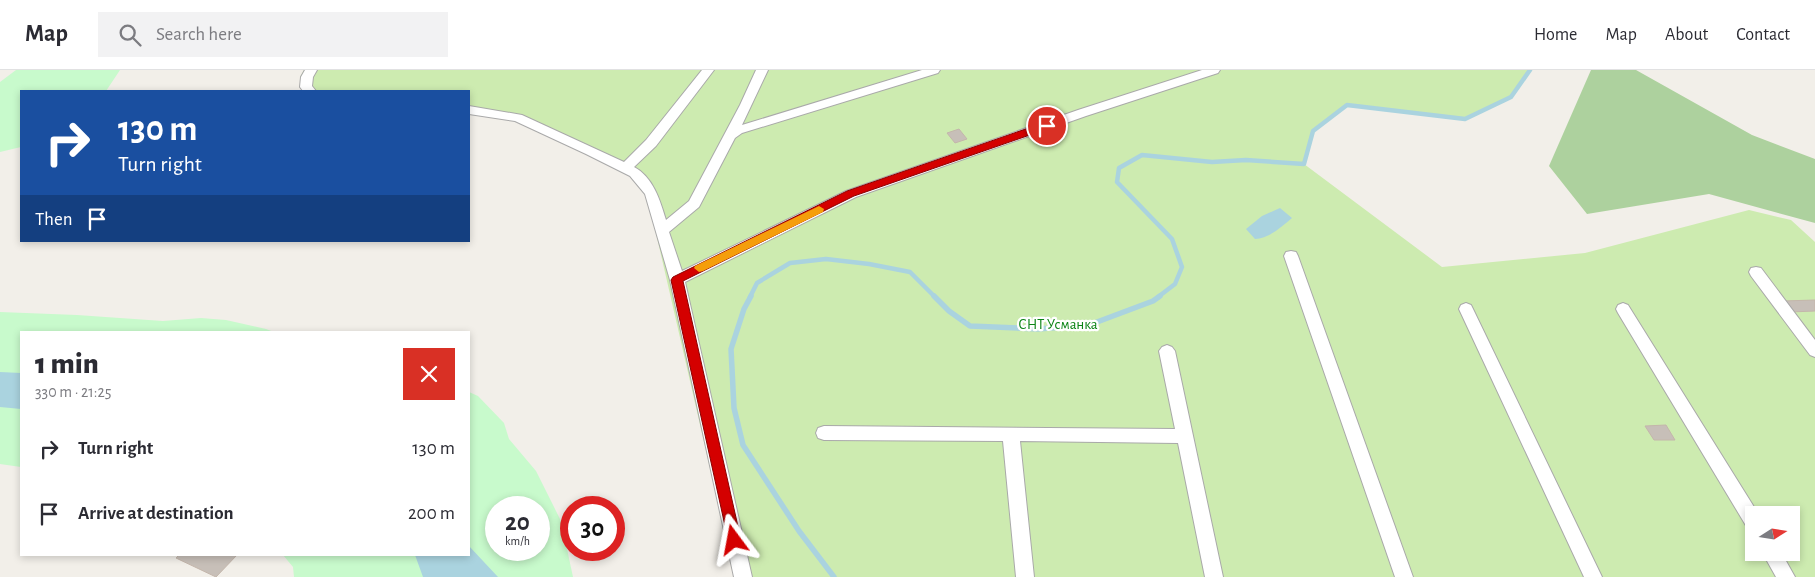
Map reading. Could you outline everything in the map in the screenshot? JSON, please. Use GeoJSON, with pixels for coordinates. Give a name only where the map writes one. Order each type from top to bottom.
{"type":"FeatureCollection","features":[{"type":"Feature","properties":{"kind":"street"},"geometry":{"type":"LineString","coordinates":[[309,90],[306,87],[307,77],[311,70]]}},
{"type":"Feature","properties":{"kind":"street"},"geometry":{"type":"LineString","coordinates":[[625,168],[651,143],[708,70]]}},
{"type":"Feature","properties":{"kind":"street"},"geometry":{"type":"LineString","coordinates":[[661,231],[694,204],[746,105],[762,70]]}},
{"type":"Feature","properties":{"kind":"street"},"geometry":{"type":"LineString","coordinates":[[730,135],[747,127],[934,70]]}},
{"type":"Feature","properties":{"kind":"street"},"geometry":{"type":"LineString","coordinates":[[677,280],[851,194],[1073,116],[1214,70]]}},
{"type":"Feature","properties":{"kind":"street"},"geometry":{"type":"LineString","coordinates":[[470,110],[518,118],[635,173],[651,193],[677,280],[743,577]]}},
{"type":"Feature","properties":{"kind":"street"},"geometry":{"type":"LineString","coordinates":[[1290,256],[1404,577]]}},
{"type":"Feature","properties":{"kind":"street"},"geometry":{"type":"LineString","coordinates":[[1756,272],[1815,351]]}},
{"type":"Feature","properties":{"kind":"street"},"geometry":{"type":"LineString","coordinates":[[1466,309],[1593,577]]}},
{"type":"Feature","properties":{"kind":"street"},"geometry":{"type":"LineString","coordinates":[[1623,310],[1745,509]]}},
{"type":"Feature","properties":{"kind":"street"},"geometry":{"type":"LineString","coordinates":[[1167,351],[1214,577]]}},
{"type":"Feature","properties":{"kind":"street"},"geometry":{"type":"LineString","coordinates":[[824,433],[1185,436]]}},
{"type":"Feature","properties":{"kind":"street"},"geometry":{"type":"LineString","coordinates":[[1011,435],[1025,577]]}},
{"type":"Feature","properties":{"kind":"street"},"geometry":{"type":"LineString","coordinates":[[1777,561],[1786,577]]}},
{"type":"Feature","properties":{"kind":"green space"},"geometry":{"type":"Polygon","coordinates":[[[16,70],[120,70],[107,90],[20,90],[20,147],[0,152],[0,82],[16,70]]]}},
{"type":"Feature","properties":{"kind":"green space","name":"СНТ Усманка"},"geometry":{"type":"Polygon","coordinates":[[[304,70],[1530,70],[1511,97],[1465,119],[1347,105],[1313,131],[1304,164],[1442,267],[1585,253],[1749,210],[1791,220],[1815,242],[1815,577],[735,577],[647,194],[632,175],[517,121],[470,113],[470,90],[302,90],[300,77],[304,70]]]}},
{"type":"Feature","properties":{"kind":"green space"},"geometry":{"type":"Polygon","coordinates":[[[1591,70],[1636,70],[1752,135],[1815,159],[1815,223],[1709,194],[1587,214],[1549,166],[1591,70]]]}},
{"type":"Feature","properties":{"kind":"green space"},"geometry":{"type":"Polygon","coordinates":[[[0,312],[163,321],[201,318],[226,320],[271,331],[20,331],[20,467],[0,464],[0,312]]]}},
{"type":"Feature","properties":{"kind":"green space"},"geometry":{"type":"Polygon","coordinates":[[[470,392],[478,396],[504,423],[509,439],[536,471],[548,496],[485,496],[485,561],[550,561],[550,499],[560,519],[560,561],[570,561],[573,577],[294,577],[293,567],[284,556],[470,556],[470,392]]]}},
{"type":"Feature","properties":{"kind":"water"},"geometry":{"type":"Polygon","coordinates":[[[1280,208],[1292,218],[1275,232],[1266,237],[1255,239],[1246,229],[1262,216],[1280,208]]]}},
{"type":"Feature","properties":{"kind":"water"},"geometry":{"type":"Polygon","coordinates":[[[0,372],[20,373],[20,409],[0,407],[0,372]]]}},
{"type":"Feature","properties":{"kind":"water"},"geometry":{"type":"Polygon","coordinates":[[[470,547],[498,577],[423,577],[415,556],[470,556],[470,547]]]}},
{"type":"Feature","properties":{"kind":"building"},"geometry":{"type":"Polygon","coordinates":[[[959,129],[967,139],[955,143],[947,133],[959,129]]]}},
{"type":"Feature","properties":{"kind":"building"},"geometry":{"type":"Polygon","coordinates":[[[1815,300],[1815,311],[1790,312],[1782,301],[1815,300]]]}},
{"type":"Feature","properties":{"kind":"building"},"geometry":{"type":"Polygon","coordinates":[[[1666,425],[1675,440],[1654,440],[1645,426],[1666,425]]]}},
{"type":"Feature","properties":{"kind":"building"},"geometry":{"type":"Polygon","coordinates":[[[178,556],[236,556],[216,577],[176,558],[178,556]]]}},
{"type":"Feature","properties":{"kind":"waterway"},"geometry":{"type":"LineString","coordinates":[[1158,297],[1175,284],[1182,267],[1172,239],[1117,182],[1119,168],[1142,155],[1212,162],[1246,160],[1304,164],[1313,131],[1347,105],[1465,119],[1511,97],[1530,70]]}},
{"type":"Feature","properties":{"kind":"waterway"},"geometry":{"type":"LineString","coordinates":[[750,297],[757,283],[790,263],[826,259],[869,264],[910,272],[949,311],[970,326],[1038,329],[1089,325],[1153,301],[1160,296]]}},
{"type":"Feature","properties":{"kind":"waterway"},"geometry":{"type":"LineString","coordinates":[[751,296],[744,309],[731,349],[734,408],[743,445],[799,531],[834,577]]}},
{"type":"Feature","properties":{"kind":"slow traffic"},"geometry":{"type":"LineString","coordinates":[[699,268],[819,209]]}},
{"type":"Feature","properties":{"kind":"route"},"geometry":{"type":"LineString","coordinates":[[734,540],[677,280],[851,194],[1047,126]]}}]}
